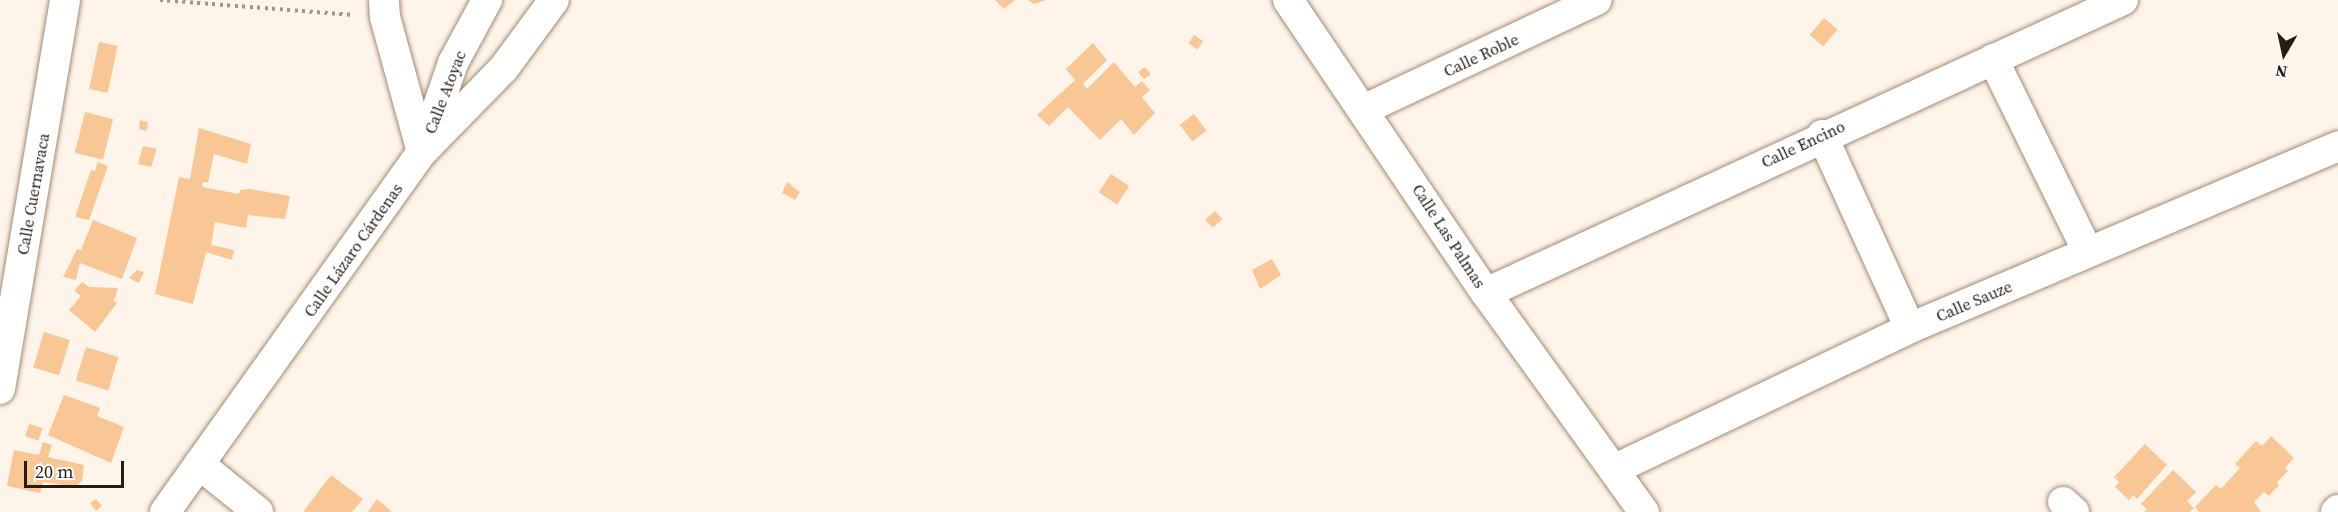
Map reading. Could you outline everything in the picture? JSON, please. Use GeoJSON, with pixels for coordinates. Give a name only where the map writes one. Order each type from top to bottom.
{"type":"FeatureCollection","features":[{"type":"Feature","properties":{"kind":"street","name":"Calle Cuernavaca"},"geometry":{"type":"LineString","coordinates":[[0,389],[65,0]]}},
{"type":"Feature","properties":{"kind":"street","name":"Calle Atoyac"},"geometry":{"type":"LineString","coordinates":[[422,152],[453,63],[487,0]]}},
{"type":"Feature","properties":{"kind":"street","name":"Calle Lázaro Cárdenas"},"geometry":{"type":"LineString","coordinates":[[165,512],[422,152],[504,68],[554,0]]}},
{"type":"Feature","properties":{"kind":"street","name":"Calle Las Palmas"},"geometry":{"type":"LineString","coordinates":[[1288,0],[1365,109],[1486,292],[1644,512]]}},
{"type":"Feature","properties":{"kind":"street","name":"Calle Roble"},"geometry":{"type":"LineString","coordinates":[[1365,109],[1596,0]]}},
{"type":"Feature","properties":{"kind":"street","name":"Calle Encino"},"geometry":{"type":"LineString","coordinates":[[1486,292],[1822,135],[2123,0]]}},
{"type":"Feature","properties":{"kind":"street"},"geometry":{"type":"LineString","coordinates":[[384,8],[422,152]]}},
{"type":"Feature","properties":{"kind":"street"},"geometry":{"type":"LineString","coordinates":[[1993,58],[2088,252]]}},
{"type":"Feature","properties":{"kind":"street"},"geometry":{"type":"LineString","coordinates":[[1822,135],[1910,328]]}},
{"type":"Feature","properties":{"kind":"street","name":"Calle Sauze"},"geometry":{"type":"LineString","coordinates":[[1615,469],[1910,328],[2338,146]]}},
{"type":"Feature","properties":{"kind":"street"},"geometry":{"type":"LineString","coordinates":[[199,464],[258,512]]}},
{"type":"Feature","properties":{"kind":"path"},"geometry":{"type":"LineString","coordinates":[[160,0],[384,8]]}},
{"type":"Feature","properties":{"kind":"building"},"geometry":{"type":"Polygon","coordinates":[[[995,0],[1015,0],[1004,9],[995,0]]]}},
{"type":"Feature","properties":{"kind":"building"},"geometry":{"type":"Polygon","coordinates":[[[1028,0],[1046,0],[1034,4],[1028,0]]]}},
{"type":"Feature","properties":{"kind":"building"},"geometry":{"type":"Polygon","coordinates":[[[1824,18],[1838,30],[1823,46],[1810,35],[1824,18]]]}},
{"type":"Feature","properties":{"kind":"building"},"geometry":{"type":"Polygon","coordinates":[[[1194,35],[1203,41],[1198,49],[1188,43],[1194,35]]]}},
{"type":"Feature","properties":{"kind":"building"},"geometry":{"type":"Polygon","coordinates":[[[99,42],[118,46],[108,93],[89,89],[99,42]]]}},
{"type":"Feature","properties":{"kind":"building"},"geometry":{"type":"Polygon","coordinates":[[[1093,43],[1107,60],[1083,84],[1087,89],[1114,62],[1135,87],[1142,81],[1150,90],[1142,97],[1155,113],[1134,135],[1121,119],[1100,140],[1068,107],[1049,126],[1037,115],[1075,80],[1066,69],[1093,43]]]}},
{"type":"Feature","properties":{"kind":"building"},"geometry":{"type":"Polygon","coordinates":[[[1145,67],[1151,74],[1144,79],[1138,72],[1145,67]]]}},
{"type":"Feature","properties":{"kind":"building"},"geometry":{"type":"Polygon","coordinates":[[[85,112],[113,119],[103,160],[75,153],[85,112]]]}},
{"type":"Feature","properties":{"kind":"building"},"geometry":{"type":"Polygon","coordinates":[[[1194,114],[1207,131],[1192,142],[1180,125],[1194,114]]]}},
{"type":"Feature","properties":{"kind":"building"},"geometry":{"type":"Polygon","coordinates":[[[140,120],[148,122],[147,131],[139,129],[140,120]]]}},
{"type":"Feature","properties":{"kind":"building"},"geometry":{"type":"Polygon","coordinates":[[[199,128],[251,144],[247,164],[214,154],[208,183],[203,182],[202,187],[239,194],[240,190],[250,189],[290,196],[285,219],[248,215],[246,228],[215,222],[211,245],[234,250],[232,260],[206,252],[193,304],[155,294],[179,177],[190,179],[199,128]]]}},
{"type":"Feature","properties":{"kind":"building"},"geometry":{"type":"Polygon","coordinates":[[[143,146],[157,149],[151,167],[138,164],[143,146]]]}},
{"type":"Feature","properties":{"kind":"building"},"geometry":{"type":"Polygon","coordinates":[[[98,162],[108,166],[89,220],[75,217],[91,170],[95,171],[98,162]]]}},
{"type":"Feature","properties":{"kind":"building"},"geometry":{"type":"Polygon","coordinates":[[[1111,174],[1129,186],[1117,205],[1099,192],[1111,174]]]}},
{"type":"Feature","properties":{"kind":"building"},"geometry":{"type":"Polygon","coordinates":[[[787,182],[800,192],[795,200],[782,193],[787,182]]]}},
{"type":"Feature","properties":{"kind":"building"},"geometry":{"type":"Polygon","coordinates":[[[1215,211],[1222,219],[1212,228],[1205,220],[1215,211]]]}},
{"type":"Feature","properties":{"kind":"building"},"geometry":{"type":"Polygon","coordinates":[[[93,220],[137,238],[122,279],[80,263],[76,280],[63,277],[77,249],[81,250],[93,220]]]}},
{"type":"Feature","properties":{"kind":"building"},"geometry":{"type":"Polygon","coordinates":[[[1272,259],[1281,275],[1260,289],[1252,270],[1272,259]]]}},
{"type":"Feature","properties":{"kind":"building"},"geometry":{"type":"Polygon","coordinates":[[[137,270],[144,272],[139,283],[129,278],[137,270]]]}},
{"type":"Feature","properties":{"kind":"building"},"geometry":{"type":"Polygon","coordinates":[[[82,282],[89,287],[118,288],[114,301],[117,303],[95,332],[69,310],[81,296],[74,291],[82,282]]]}},
{"type":"Feature","properties":{"kind":"building"},"geometry":{"type":"Polygon","coordinates":[[[44,332],[70,340],[59,375],[33,367],[44,332]]]}},
{"type":"Feature","properties":{"kind":"building"},"geometry":{"type":"Polygon","coordinates":[[[86,347],[119,357],[108,390],[76,380],[86,347]]]}},
{"type":"Feature","properties":{"kind":"building"},"geometry":{"type":"Polygon","coordinates":[[[64,395],[100,408],[97,416],[124,427],[111,463],[48,435],[64,395]]]}},
{"type":"Feature","properties":{"kind":"building"},"geometry":{"type":"Polygon","coordinates":[[[29,424],[42,428],[39,441],[25,436],[29,424]]]}},
{"type":"Feature","properties":{"kind":"building"},"geometry":{"type":"Polygon","coordinates":[[[2271,436],[2294,458],[2285,468],[2288,471],[2277,482],[2279,485],[2269,496],[2264,492],[2254,502],[2261,512],[2199,512],[2195,507],[2216,485],[2221,489],[2240,468],[2235,464],[2256,441],[2262,446],[2271,436]]]}},
{"type":"Feature","properties":{"kind":"building"},"geometry":{"type":"Polygon","coordinates":[[[43,442],[52,445],[48,457],[84,465],[82,481],[75,487],[43,482],[40,493],[7,486],[14,450],[39,455],[43,442]]]}},
{"type":"Feature","properties":{"kind":"building"},"geometry":{"type":"Polygon","coordinates":[[[2145,444],[2167,465],[2137,499],[2133,495],[2129,500],[2115,487],[2119,482],[2114,477],[2145,444]]]}},
{"type":"Feature","properties":{"kind":"building"},"geometry":{"type":"Polygon","coordinates":[[[2173,470],[2196,492],[2187,501],[2194,508],[2190,512],[2144,512],[2147,509],[2141,504],[2173,470]]]}},
{"type":"Feature","properties":{"kind":"building"},"geometry":{"type":"Polygon","coordinates":[[[331,475],[363,499],[352,512],[303,512],[331,475]]]}},
{"type":"Feature","properties":{"kind":"building"},"geometry":{"type":"Polygon","coordinates":[[[96,499],[102,506],[96,511],[90,503],[96,499]]]}},
{"type":"Feature","properties":{"kind":"building"},"geometry":{"type":"Polygon","coordinates":[[[377,499],[392,512],[368,512],[377,499]]]}}]}
